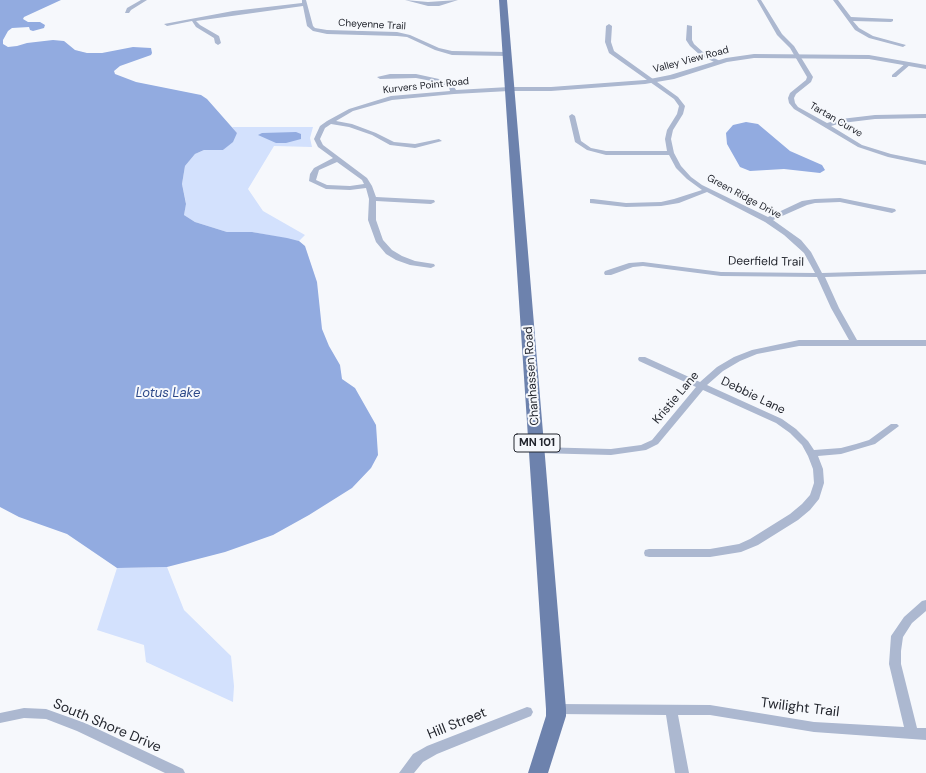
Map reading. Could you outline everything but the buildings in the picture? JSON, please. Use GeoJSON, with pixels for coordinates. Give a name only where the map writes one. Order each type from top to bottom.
{"type":"FeatureCollection","features":[{"type":"Feature","properties":{"kind":"main road","name":"Chanhassen Road"},"geometry":{"type":"LineString","coordinates":[[504,0],[509,89],[538,450],[556,709],[556,716],[538,773]]}},
{"type":"Feature","properties":{"kind":"street"},"geometry":{"type":"LineString","coordinates":[[127,12],[129,9],[145,0]]}},
{"type":"Feature","properties":{"kind":"street"},"geometry":{"type":"LineString","coordinates":[[407,0],[428,4],[456,0]]}},
{"type":"Feature","properties":{"kind":"street","name":"Tartan Curve"},"geometry":{"type":"LineString","coordinates":[[760,0],[780,35],[792,47],[810,77],[809,81],[793,93],[791,98],[792,103],[803,113],[848,139],[875,151],[907,160],[926,163]]}},
{"type":"Feature","properties":{"kind":"street"},"geometry":{"type":"LineString","coordinates":[[835,0],[857,29],[881,40],[903,45]]}},
{"type":"Feature","properties":{"kind":"street"},"geometry":{"type":"LineString","coordinates":[[167,24],[194,21],[227,14],[304,2]]}},
{"type":"Feature","properties":{"kind":"street","name":"Cheyenne Trail"},"geometry":{"type":"LineString","coordinates":[[304,2],[310,26],[313,29],[327,32],[396,34],[408,36],[438,49],[452,53],[507,54]]}},
{"type":"Feature","properties":{"kind":"street"},"geometry":{"type":"LineString","coordinates":[[849,20],[891,20]]}},
{"type":"Feature","properties":{"kind":"street"},"geometry":{"type":"LineString","coordinates":[[194,21],[198,26],[217,37],[218,42]]}},
{"type":"Feature","properties":{"kind":"street"},"geometry":{"type":"LineString","coordinates":[[572,116],[578,142],[589,149],[606,154],[670,154],[668,139],[670,130],[680,114],[682,106],[676,98],[611,52],[608,42],[609,26]]}},
{"type":"Feature","properties":{"kind":"street"},"geometry":{"type":"LineString","coordinates":[[689,26],[689,40],[692,45],[702,54],[718,62]]}},
{"type":"Feature","properties":{"kind":"street","name":"Valley View Road"},"geometry":{"type":"LineString","coordinates":[[509,89],[608,86],[653,81],[671,77],[718,62],[754,56],[869,57],[926,67]]}},
{"type":"Feature","properties":{"kind":"street"},"geometry":{"type":"LineString","coordinates":[[894,76],[908,64]]}},
{"type":"Feature","properties":{"kind":"street"},"geometry":{"type":"LineString","coordinates":[[380,77],[416,76],[439,81],[450,86],[454,92]]}},
{"type":"Feature","properties":{"kind":"street","name":"Kurvers Point Road"},"geometry":{"type":"LineString","coordinates":[[431,266],[413,263],[399,258],[389,252],[379,240],[372,220],[373,199],[369,186],[365,179],[320,146],[317,139],[322,127],[351,110],[391,98],[509,89]]}},
{"type":"Feature","properties":{"kind":"street"},"geometry":{"type":"LineString","coordinates":[[825,126],[875,117],[926,116]]}},
{"type":"Feature","properties":{"kind":"street"},"geometry":{"type":"LineString","coordinates":[[329,122],[350,125],[374,134],[392,144],[415,146],[439,141]]}},
{"type":"Feature","properties":{"kind":"street","name":"Green Ridge Drive"},"geometry":{"type":"LineString","coordinates":[[670,154],[689,178],[707,190],[768,220],[787,233],[807,252],[854,342]]}},
{"type":"Feature","properties":{"kind":"street"},"geometry":{"type":"LineString","coordinates":[[337,159],[316,169],[313,174],[312,181],[326,187],[350,188],[369,186]]}},
{"type":"Feature","properties":{"kind":"street"},"geometry":{"type":"LineString","coordinates":[[593,201],[626,205],[661,204],[676,201],[707,190]]}},
{"type":"Feature","properties":{"kind":"street"},"geometry":{"type":"LineString","coordinates":[[373,199],[431,202]]}},
{"type":"Feature","properties":{"kind":"street"},"geometry":{"type":"LineString","coordinates":[[768,220],[800,205],[815,201],[840,200],[892,211]]}},
{"type":"Feature","properties":{"kind":"street","name":"Deerfield Trail"},"geometry":{"type":"LineString","coordinates":[[608,273],[632,265],[643,264],[721,274],[820,275],[926,272]]}},
{"type":"Feature","properties":{"kind":"street","name":"Kristie Lane"},"geometry":{"type":"LineString","coordinates":[[538,450],[611,452],[643,448],[655,442],[700,385],[720,369],[755,352],[799,343],[926,343]]}},
{"type":"Feature","properties":{"kind":"street","name":"Debbie Lane"},"geometry":{"type":"LineString","coordinates":[[642,359],[779,421],[794,431],[805,443],[818,469],[818,483],[815,496],[806,508],[754,542],[741,548],[725,552],[649,553]]}},
{"type":"Feature","properties":{"kind":"street"},"geometry":{"type":"LineString","coordinates":[[811,453],[841,451],[858,447],[872,442],[894,426]]}},
{"type":"Feature","properties":{"kind":"street"},"geometry":{"type":"LineString","coordinates":[[912,734],[895,664],[895,651],[897,636],[908,620],[926,604]]}},
{"type":"Feature","properties":{"kind":"street","name":"Twilight Trail"},"geometry":{"type":"LineString","coordinates":[[556,709],[710,710],[814,726],[926,734]]}},
{"type":"Feature","properties":{"kind":"street"},"geometry":{"type":"LineString","coordinates":[[671,710],[682,773]]}},
{"type":"Feature","properties":{"kind":"street","name":"Hill Street"},"geometry":{"type":"LineString","coordinates":[[406,773],[418,758],[432,750],[527,712]]}},
{"type":"Feature","properties":{"kind":"street","name":"South Shore Drive"},"geometry":{"type":"LineString","coordinates":[[0,718],[24,713],[46,714],[81,728],[178,773]]}},
{"type":"Feature","properties":{"kind":"shaded area"},"geometry":{"type":"Polygon","coordinates":[[[232,127],[313,127],[310,138],[312,147],[274,146],[248,189],[263,211],[305,235],[299,241],[252,232],[227,232],[195,222],[184,215],[186,203],[182,184],[185,166],[195,154],[204,150],[223,150],[237,133],[232,127]]]}},
{"type":"Feature","properties":{"kind":"shaded area"},"geometry":{"type":"Polygon","coordinates":[[[167,567],[184,610],[231,656],[234,686],[233,702],[146,662],[144,645],[97,630],[117,568],[167,567]]]}},
{"type":"Feature","properties":{"kind":"water","name":"Lotus Lake"},"geometry":{"type":"Polygon","coordinates":[[[0,0],[61,0],[24,17],[23,19],[28,22],[40,22],[45,25],[44,28],[33,31],[30,30],[29,27],[12,28],[8,31],[3,40],[3,44],[8,47],[53,40],[64,41],[75,50],[87,53],[102,53],[133,47],[151,48],[151,55],[120,66],[114,71],[115,74],[136,82],[201,95],[207,99],[237,133],[233,142],[223,150],[204,150],[195,154],[185,166],[182,184],[186,204],[184,215],[195,222],[227,232],[252,232],[287,238],[299,241],[305,246],[317,282],[322,329],[329,346],[340,365],[342,379],[355,388],[376,425],[378,455],[371,468],[352,488],[309,515],[273,535],[225,552],[167,567],[117,568],[67,534],[19,517],[0,507],[0,0]]]}},
{"type":"Feature","properties":{"kind":"water"},"geometry":{"type":"Polygon","coordinates":[[[746,122],[758,124],[790,151],[822,165],[825,170],[820,173],[784,169],[750,171],[740,167],[727,144],[726,133],[733,125],[746,122]]]}},
{"type":"Feature","properties":{"kind":"water"},"geometry":{"type":"Polygon","coordinates":[[[296,132],[301,134],[301,139],[286,143],[276,143],[258,135],[262,133],[296,132]]]}}]}
